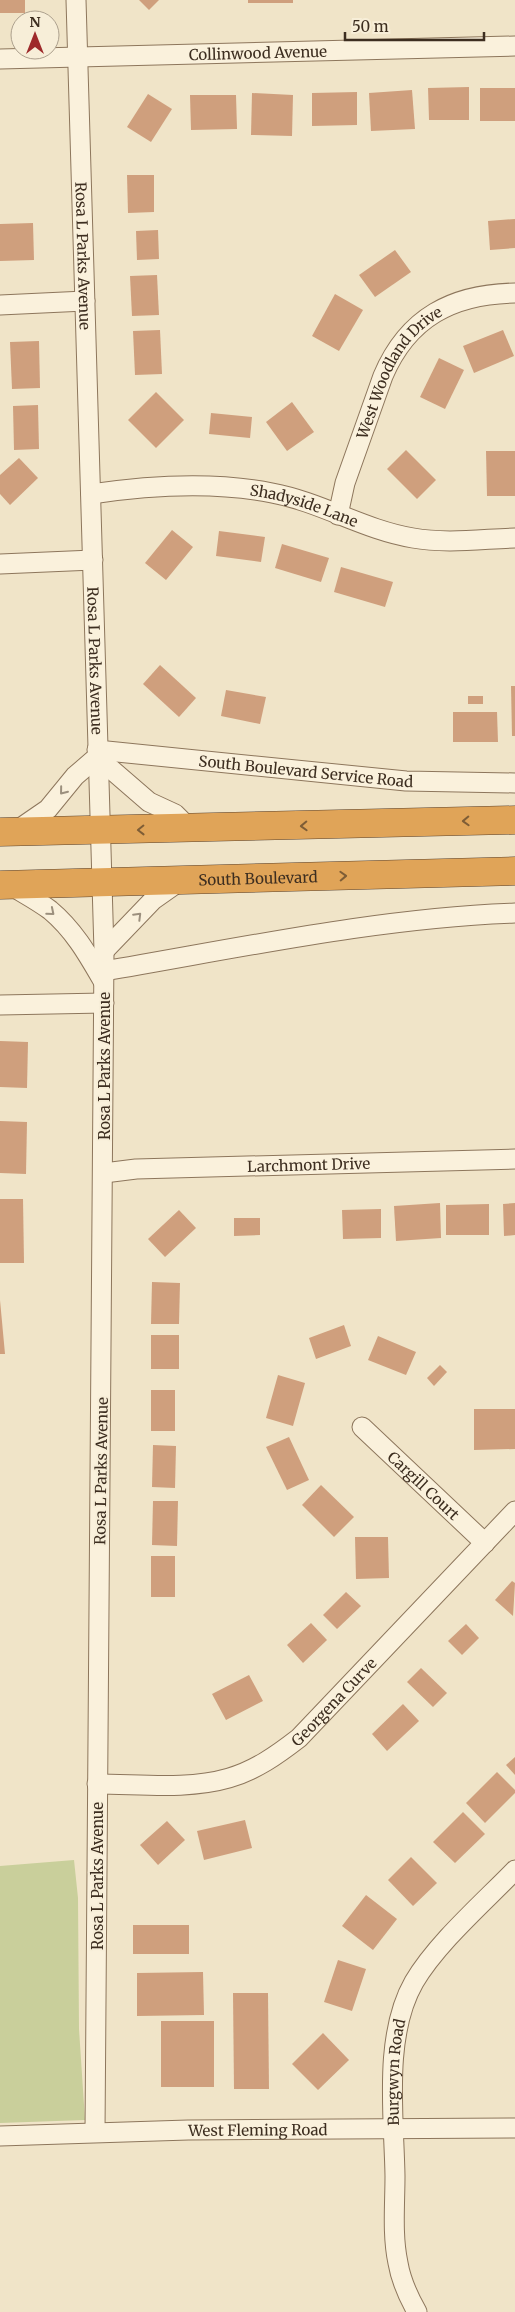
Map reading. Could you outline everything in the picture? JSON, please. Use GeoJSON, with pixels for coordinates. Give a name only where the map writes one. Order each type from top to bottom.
{"type":"FeatureCollection","features":[{"type":"Feature","properties":{"kind":"highway"},"geometry":{"type":"LineString","coordinates":[[7,832],[515,820]]}},
{"type":"Feature","properties":{"kind":"highway","name":"South Boulevard"},"geometry":{"type":"LineString","coordinates":[[5,885],[515,871]]}},
{"type":"Feature","properties":{"kind":"street","name":"Rosa L Parks Avenue"},"geometry":{"type":"LineString","coordinates":[[76,0],[104,951],[104,1173],[95,2132]]}},
{"type":"Feature","properties":{"kind":"street","name":"Collinwood Avenue"},"geometry":{"type":"LineString","coordinates":[[0,59],[515,46]]}},
{"type":"Feature","properties":{"kind":"street","name":"West Woodland Drive"},"geometry":{"type":"LineString","coordinates":[[338,515],[345,483],[383,376],[403,340],[422,321],[452,303],[478,295],[515,293]]}},
{"type":"Feature","properties":{"kind":"street"},"geometry":{"type":"LineString","coordinates":[[0,305],[85,301]]}},
{"type":"Feature","properties":{"kind":"street","name":"Shadyside Lane"},"geometry":{"type":"LineString","coordinates":[[92,494],[138,488],[233,487],[274,493],[378,530],[413,538],[436,540],[515,538]]}},
{"type":"Feature","properties":{"kind":"street"},"geometry":{"type":"LineString","coordinates":[[0,564],[93,560]]}},
{"type":"Feature","properties":{"kind":"street"},"geometry":{"type":"LineString","coordinates":[[7,832],[48,809],[75,776],[97,754],[149,802],[175,814],[190,829]]}},
{"type":"Feature","properties":{"kind":"street","name":"South Boulevard Service Road"},"geometry":{"type":"LineString","coordinates":[[97,754],[406,781],[515,784]]}},
{"type":"Feature","properties":{"kind":"street"},"geometry":{"type":"LineString","coordinates":[[104,951],[153,900],[180,881]]}},
{"type":"Feature","properties":{"kind":"street"},"geometry":{"type":"LineString","coordinates":[[5,885],[49,909],[69,928],[104,977],[400,921],[515,912]]}},
{"type":"Feature","properties":{"kind":"street"},"geometry":{"type":"LineString","coordinates":[[0,1005],[104,1003]]}},
{"type":"Feature","properties":{"kind":"street","name":"Larchmont Drive"},"geometry":{"type":"LineString","coordinates":[[104,1173],[136,1169],[515,1159]]}},
{"type":"Feature","properties":{"kind":"street","name":"Cargill Court"},"geometry":{"type":"LineString","coordinates":[[362,1427],[485,1542]]}},
{"type":"Feature","properties":{"kind":"street","name":"Georgena Curve"},"geometry":{"type":"LineString","coordinates":[[98,1784],[191,1784],[213,1781],[229,1778],[274,1758],[306,1731],[515,1511]]}},
{"type":"Feature","properties":{"kind":"street","name":"Burgwyn Road"},"geometry":{"type":"LineString","coordinates":[[417,2312],[402,2283],[397,2261],[394,2130],[395,2043],[403,2005],[414,1982],[432,1957],[515,1870]]}},
{"type":"Feature","properties":{"kind":"street","name":"West Fleming Road"},"geometry":{"type":"LineString","coordinates":[[0,2136],[95,2132],[515,2128]]}},
{"type":"Feature","properties":{"kind":"green space"},"geometry":{"type":"Polygon","coordinates":[[[74,1860],[78,1898],[79,2029],[85,2120],[0,2123],[0,1866],[74,1860]]]}},
{"type":"Feature","properties":{"kind":"building"},"geometry":{"type":"Polygon","coordinates":[[[0,0],[25,0],[25,10],[10,10],[10,13],[0,13],[0,0]]]}},
{"type":"Feature","properties":{"kind":"building"},"geometry":{"type":"Polygon","coordinates":[[[139,0],[159,0],[149,10],[139,0]]]}},
{"type":"Feature","properties":{"kind":"building"},"geometry":{"type":"Polygon","coordinates":[[[248,0],[293,0],[293,3],[248,3],[248,0]]]}},
{"type":"Feature","properties":{"kind":"building"},"geometry":{"type":"Polygon","coordinates":[[[469,87],[469,120],[429,120],[428,88],[469,87]]]}},
{"type":"Feature","properties":{"kind":"building"},"geometry":{"type":"Polygon","coordinates":[[[480,88],[515,88],[515,121],[480,121],[480,88]]]}},
{"type":"Feature","properties":{"kind":"building"},"geometry":{"type":"Polygon","coordinates":[[[412,90],[415,129],[371,131],[369,93],[412,90]]]}},
{"type":"Feature","properties":{"kind":"building"},"geometry":{"type":"Polygon","coordinates":[[[357,92],[357,125],[312,126],[312,93],[357,92]]]}},
{"type":"Feature","properties":{"kind":"building"},"geometry":{"type":"Polygon","coordinates":[[[252,93],[293,95],[292,136],[251,135],[252,93]]]}},
{"type":"Feature","properties":{"kind":"building"},"geometry":{"type":"Polygon","coordinates":[[[148,94],[172,109],[151,142],[127,127],[148,94]]]}},
{"type":"Feature","properties":{"kind":"building"},"geometry":{"type":"Polygon","coordinates":[[[190,95],[236,95],[237,129],[191,130],[190,95]]]}},
{"type":"Feature","properties":{"kind":"building"},"geometry":{"type":"Polygon","coordinates":[[[127,175],[154,175],[154,212],[128,213],[127,175]]]}},
{"type":"Feature","properties":{"kind":"building"},"geometry":{"type":"Polygon","coordinates":[[[515,219],[515,248],[490,250],[488,221],[515,219]]]}},
{"type":"Feature","properties":{"kind":"building"},"geometry":{"type":"Polygon","coordinates":[[[33,223],[34,260],[0,261],[0,224],[33,223]]]}},
{"type":"Feature","properties":{"kind":"building"},"geometry":{"type":"Polygon","coordinates":[[[158,230],[159,259],[137,260],[136,231],[158,230]]]}},
{"type":"Feature","properties":{"kind":"building"},"geometry":{"type":"Polygon","coordinates":[[[395,250],[411,272],[375,297],[359,275],[395,250]]]}},
{"type":"Feature","properties":{"kind":"building"},"geometry":{"type":"Polygon","coordinates":[[[157,275],[159,315],[132,316],[130,276],[157,275]]]}},
{"type":"Feature","properties":{"kind":"building"},"geometry":{"type":"Polygon","coordinates":[[[335,294],[363,310],[339,351],[312,336],[335,294]]]}},
{"type":"Feature","properties":{"kind":"building"},"geometry":{"type":"Polygon","coordinates":[[[160,330],[162,374],[135,375],[133,331],[160,330]]]}},
{"type":"Feature","properties":{"kind":"building"},"geometry":{"type":"Polygon","coordinates":[[[503,330],[514,356],[474,373],[463,346],[503,330]]]}},
{"type":"Feature","properties":{"kind":"building"},"geometry":{"type":"Polygon","coordinates":[[[39,341],[40,388],[12,389],[10,342],[39,341]]]}},
{"type":"Feature","properties":{"kind":"building"},"geometry":{"type":"Polygon","coordinates":[[[439,358],[464,370],[445,409],[420,397],[439,358]]]}},
{"type":"Feature","properties":{"kind":"building"},"geometry":{"type":"Polygon","coordinates":[[[156,392],[184,420],[156,448],[128,420],[156,392]]]}},
{"type":"Feature","properties":{"kind":"building"},"geometry":{"type":"Polygon","coordinates":[[[292,402],[314,432],[287,451],[266,422],[292,402]]]}},
{"type":"Feature","properties":{"kind":"building"},"geometry":{"type":"Polygon","coordinates":[[[38,405],[39,449],[14,450],[13,406],[38,405]]]}},
{"type":"Feature","properties":{"kind":"building"},"geometry":{"type":"Polygon","coordinates":[[[211,413],[252,417],[250,438],[209,434],[211,413]]]}},
{"type":"Feature","properties":{"kind":"building"},"geometry":{"type":"Polygon","coordinates":[[[406,450],[436,480],[417,499],[387,469],[406,450]]]}},
{"type":"Feature","properties":{"kind":"building"},"geometry":{"type":"Polygon","coordinates":[[[486,451],[515,451],[515,496],[487,496],[486,451]]]}},
{"type":"Feature","properties":{"kind":"building"},"geometry":{"type":"Polygon","coordinates":[[[19,458],[38,478],[10,505],[0,494],[0,475],[19,458]]]}},
{"type":"Feature","properties":{"kind":"building"},"geometry":{"type":"Polygon","coordinates":[[[172,530],[193,547],[166,580],[145,563],[172,530]]]}},
{"type":"Feature","properties":{"kind":"building"},"geometry":{"type":"Polygon","coordinates":[[[219,531],[265,537],[261,562],[216,556],[219,531]]]}},
{"type":"Feature","properties":{"kind":"building"},"geometry":{"type":"Polygon","coordinates":[[[282,544],[329,558],[321,582],[275,568],[282,544]]]}},
{"type":"Feature","properties":{"kind":"building"},"geometry":{"type":"Polygon","coordinates":[[[341,567],[393,582],[385,607],[334,592],[341,567]]]}},
{"type":"Feature","properties":{"kind":"building"},"geometry":{"type":"Polygon","coordinates":[[[160,665],[196,698],[179,717],[143,684],[160,665]]]}},
{"type":"Feature","properties":{"kind":"building"},"geometry":{"type":"Polygon","coordinates":[[[511,686],[515,686],[515,736],[512,736],[511,686]]]}},
{"type":"Feature","properties":{"kind":"building"},"geometry":{"type":"Polygon","coordinates":[[[226,690],[266,697],[260,724],[221,716],[226,690]]]}},
{"type":"Feature","properties":{"kind":"building"},"geometry":{"type":"Polygon","coordinates":[[[468,696],[483,696],[483,704],[468,704],[468,696]]]}},
{"type":"Feature","properties":{"kind":"building"},"geometry":{"type":"Polygon","coordinates":[[[453,712],[497,712],[498,742],[453,742],[453,712]]]}},
{"type":"Feature","properties":{"kind":"building"},"geometry":{"type":"Polygon","coordinates":[[[0,1041],[28,1042],[27,1088],[0,1087],[0,1041]]]}},
{"type":"Feature","properties":{"kind":"building"},"geometry":{"type":"Polygon","coordinates":[[[0,1121],[27,1122],[26,1174],[0,1173],[0,1121]]]}},
{"type":"Feature","properties":{"kind":"building"},"geometry":{"type":"Polygon","coordinates":[[[0,1199],[23,1199],[24,1263],[0,1263],[0,1199]]]}},
{"type":"Feature","properties":{"kind":"building"},"geometry":{"type":"Polygon","coordinates":[[[440,1203],[441,1238],[396,1241],[394,1206],[440,1203]]]}},
{"type":"Feature","properties":{"kind":"building"},"geometry":{"type":"Polygon","coordinates":[[[515,1203],[515,1235],[504,1236],[503,1204],[515,1203]]]}},
{"type":"Feature","properties":{"kind":"building"},"geometry":{"type":"Polygon","coordinates":[[[489,1204],[489,1235],[446,1235],[446,1205],[489,1204]]]}},
{"type":"Feature","properties":{"kind":"building"},"geometry":{"type":"Polygon","coordinates":[[[381,1209],[381,1238],[343,1239],[342,1210],[381,1209]]]}},
{"type":"Feature","properties":{"kind":"building"},"geometry":{"type":"Polygon","coordinates":[[[179,1210],[196,1228],[165,1257],[148,1239],[179,1210]]]}},
{"type":"Feature","properties":{"kind":"building"},"geometry":{"type":"Polygon","coordinates":[[[234,1218],[260,1218],[260,1235],[234,1236],[234,1218]]]}},
{"type":"Feature","properties":{"kind":"building"},"geometry":{"type":"Polygon","coordinates":[[[152,1282],[180,1283],[179,1324],[151,1324],[152,1282]]]}},
{"type":"Feature","properties":{"kind":"building"},"geometry":{"type":"Polygon","coordinates":[[[0,1300],[5,1354],[0,1354],[0,1300]]]}},
{"type":"Feature","properties":{"kind":"building"},"geometry":{"type":"Polygon","coordinates":[[[344,1325],[351,1346],[316,1359],[309,1338],[344,1325]]]}},
{"type":"Feature","properties":{"kind":"building"},"geometry":{"type":"Polygon","coordinates":[[[151,1335],[179,1335],[179,1369],[151,1369],[151,1335]]]}},
{"type":"Feature","properties":{"kind":"building"},"geometry":{"type":"Polygon","coordinates":[[[378,1336],[416,1352],[406,1375],[368,1360],[378,1336]]]}},
{"type":"Feature","properties":{"kind":"building"},"geometry":{"type":"Polygon","coordinates":[[[440,1365],[447,1372],[434,1386],[427,1378],[440,1365]]]}},
{"type":"Feature","properties":{"kind":"building"},"geometry":{"type":"Polygon","coordinates":[[[278,1375],[305,1383],[293,1426],[266,1418],[278,1375]]]}},
{"type":"Feature","properties":{"kind":"building"},"geometry":{"type":"Polygon","coordinates":[[[151,1390],[175,1390],[175,1431],[151,1431],[151,1390]]]}},
{"type":"Feature","properties":{"kind":"building"},"geometry":{"type":"Polygon","coordinates":[[[474,1409],[515,1409],[515,1449],[474,1450],[474,1409]]]}},
{"type":"Feature","properties":{"kind":"building"},"geometry":{"type":"Polygon","coordinates":[[[289,1437],[309,1480],[287,1490],[266,1447],[289,1437]]]}},
{"type":"Feature","properties":{"kind":"building"},"geometry":{"type":"Polygon","coordinates":[[[153,1445],[176,1446],[175,1488],[152,1487],[153,1445]]]}},
{"type":"Feature","properties":{"kind":"building"},"geometry":{"type":"Polygon","coordinates":[[[321,1485],[354,1517],[334,1537],[302,1505],[321,1485]]]}},
{"type":"Feature","properties":{"kind":"building"},"geometry":{"type":"Polygon","coordinates":[[[153,1501],[178,1501],[177,1546],[152,1545],[153,1501]]]}},
{"type":"Feature","properties":{"kind":"building"},"geometry":{"type":"Polygon","coordinates":[[[355,1537],[388,1537],[389,1578],[356,1579],[355,1537]]]}},
{"type":"Feature","properties":{"kind":"building"},"geometry":{"type":"Polygon","coordinates":[[[151,1556],[175,1556],[175,1597],[151,1597],[151,1556]]]}},
{"type":"Feature","properties":{"kind":"building"},"geometry":{"type":"Polygon","coordinates":[[[512,1581],[515,1583],[513,1616],[495,1600],[512,1581]]]}},
{"type":"Feature","properties":{"kind":"building"},"geometry":{"type":"Polygon","coordinates":[[[346,1592],[361,1606],[337,1629],[323,1615],[346,1592]]]}},
{"type":"Feature","properties":{"kind":"building"},"geometry":{"type":"Polygon","coordinates":[[[311,1623],[327,1640],[303,1663],[287,1645],[311,1623]]]}},
{"type":"Feature","properties":{"kind":"building"},"geometry":{"type":"Polygon","coordinates":[[[466,1624],[479,1638],[462,1655],[448,1641],[466,1624]]]}},
{"type":"Feature","properties":{"kind":"building"},"geometry":{"type":"Polygon","coordinates":[[[421,1668],[447,1693],[433,1707],[407,1682],[421,1668]]]}},
{"type":"Feature","properties":{"kind":"building"},"geometry":{"type":"Polygon","coordinates":[[[249,1675],[263,1701],[226,1720],[212,1694],[249,1675]]]}},
{"type":"Feature","properties":{"kind":"building"},"geometry":{"type":"Polygon","coordinates":[[[403,1704],[419,1721],[387,1751],[372,1734],[403,1704]]]}},
{"type":"Feature","properties":{"kind":"building"},"geometry":{"type":"Polygon","coordinates":[[[515,1757],[515,1775],[506,1765],[515,1757]]]}},
{"type":"Feature","properties":{"kind":"building"},"geometry":{"type":"Polygon","coordinates":[[[497,1772],[515,1790],[515,1793],[485,1823],[466,1803],[497,1772]]]}},
{"type":"Feature","properties":{"kind":"building"},"geometry":{"type":"Polygon","coordinates":[[[463,1812],[485,1834],[455,1863],[433,1842],[463,1812]]]}},
{"type":"Feature","properties":{"kind":"building"},"geometry":{"type":"Polygon","coordinates":[[[245,1820],[252,1848],[204,1860],[197,1831],[245,1820]]]}},
{"type":"Feature","properties":{"kind":"building"},"geometry":{"type":"Polygon","coordinates":[[[167,1821],[185,1840],[158,1865],[140,1845],[167,1821]]]}},
{"type":"Feature","properties":{"kind":"building"},"geometry":{"type":"Polygon","coordinates":[[[411,1857],[437,1883],[413,1906],[388,1880],[411,1857]]]}},
{"type":"Feature","properties":{"kind":"building"},"geometry":{"type":"Polygon","coordinates":[[[366,1895],[397,1919],[373,1950],[342,1926],[366,1895]]]}},
{"type":"Feature","properties":{"kind":"building"},"geometry":{"type":"Polygon","coordinates":[[[133,1925],[189,1925],[189,1954],[133,1954],[133,1925]]]}},
{"type":"Feature","properties":{"kind":"building"},"geometry":{"type":"Polygon","coordinates":[[[338,1960],[366,1969],[352,2011],[324,2002],[338,1960]]]}},
{"type":"Feature","properties":{"kind":"building"},"geometry":{"type":"Polygon","coordinates":[[[203,1972],[204,2015],[137,2016],[137,1973],[203,1972]]]}},
{"type":"Feature","properties":{"kind":"building"},"geometry":{"type":"Polygon","coordinates":[[[233,1993],[268,1993],[269,2089],[234,2089],[233,1993]]]}},
{"type":"Feature","properties":{"kind":"building"},"geometry":{"type":"Polygon","coordinates":[[[161,2021],[214,2021],[214,2087],[161,2087],[161,2021]]]}},
{"type":"Feature","properties":{"kind":"building"},"geometry":{"type":"Polygon","coordinates":[[[323,2033],[349,2060],[318,2090],[292,2064],[323,2033]]]}}]}
